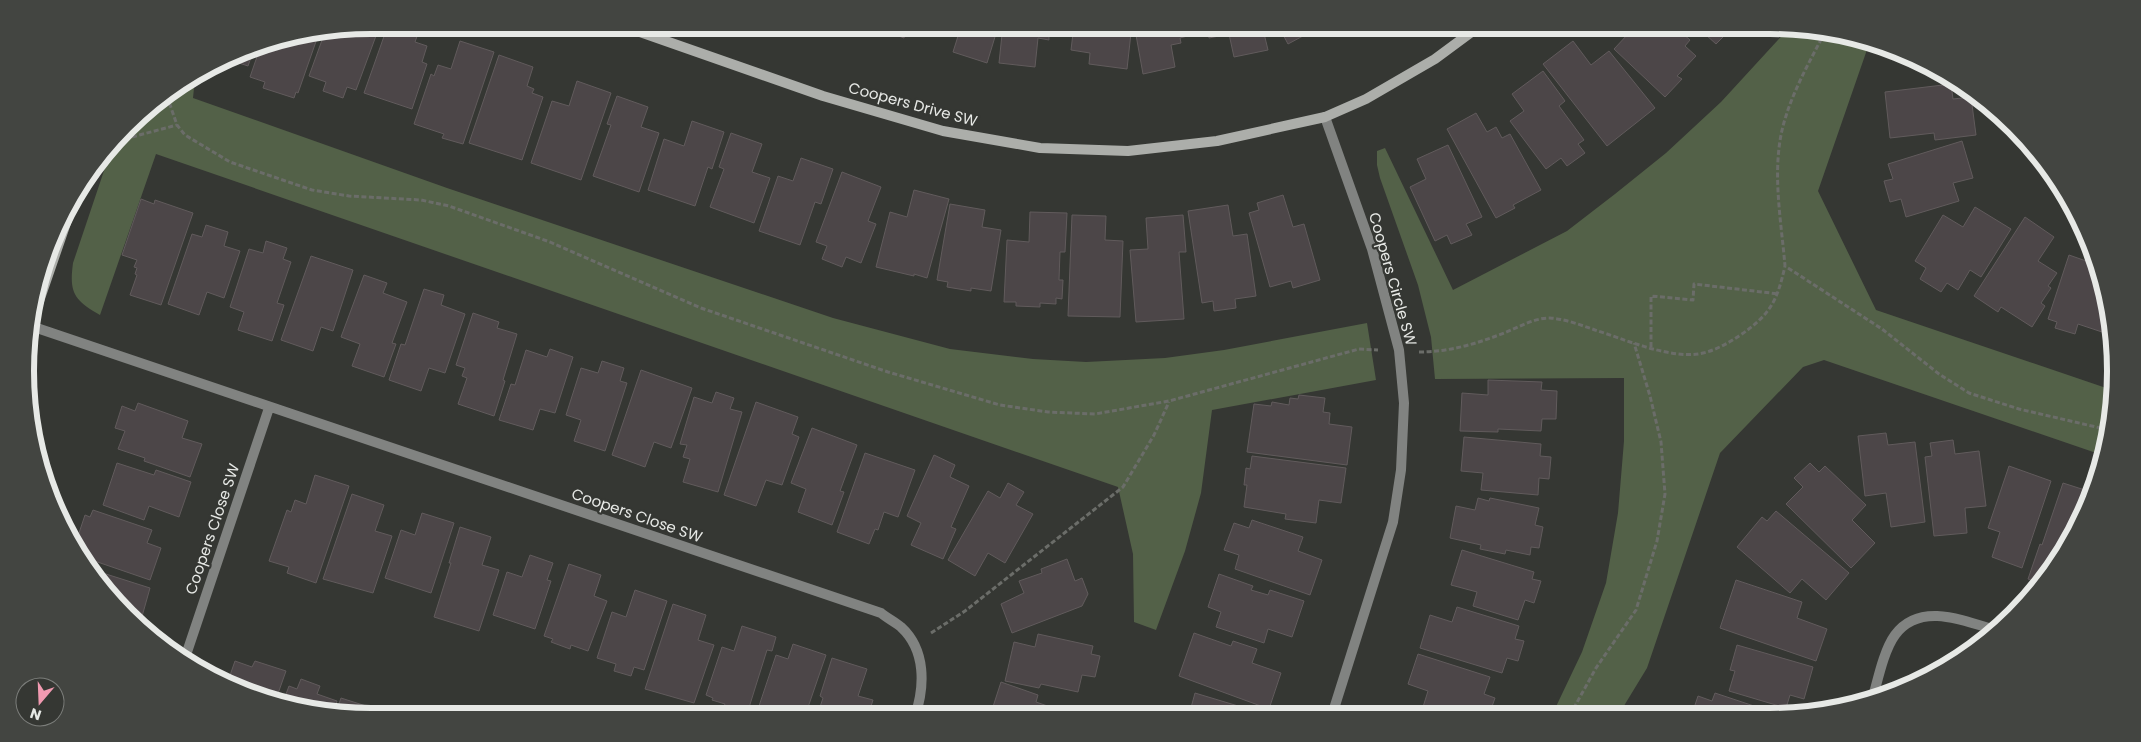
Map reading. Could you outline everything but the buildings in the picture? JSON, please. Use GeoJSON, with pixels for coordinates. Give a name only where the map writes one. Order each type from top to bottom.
{"type":"FeatureCollection","features":[{"type":"Feature","properties":{"kind":"street","name":"Coopers Drive SW"},"geometry":{"type":"LineString","coordinates":[[646,34],[832,99],[943,131],[1040,148],[1128,150],[1216,141],[1325,117],[1366,98],[1435,59],[1469,34]]}},
{"type":"Feature","properties":{"kind":"street","name":"Coopers Circle SW"},"geometry":{"type":"LineString","coordinates":[[1325,117],[1372,249],[1399,350],[1404,403],[1401,470],[1393,522],[1334,708]]}},
{"type":"Feature","properties":{"kind":"street","name":"Coopers Close SW"},"geometry":{"type":"LineString","coordinates":[[37,331],[881,614],[901,627],[914,643],[922,668],[921,698],[918,708]]}},
{"type":"Feature","properties":{"kind":"street","name":"Coopers Close SW"},"geometry":{"type":"LineString","coordinates":[[187,653],[269,408]]}},
{"type":"Feature","properties":{"kind":"street"},"geometry":{"type":"LineString","coordinates":[[1875,691],[1894,636],[1908,622],[1930,616],[1956,617],[1989,628]]}},
{"type":"Feature","properties":{"kind":"path"},"geometry":{"type":"LineString","coordinates":[[169,101],[177,125],[185,135],[239,166],[312,190],[349,196],[421,200],[449,206],[550,242],[701,308],[888,372],[1000,405],[1048,412],[1095,414],[1169,401],[1359,349],[1421,352],[1463,348],[1530,322],[1550,318],[1574,323],[1671,352],[1698,354],[1726,344],[1749,329],[1769,311],[1779,294],[1786,266],[1778,180],[1779,149],[1785,118],[1794,94],[1822,38]]}},
{"type":"Feature","properties":{"kind":"path"},"geometry":{"type":"LineString","coordinates":[[132,137],[177,125]]}},
{"type":"Feature","properties":{"kind":"path"},"geometry":{"type":"LineString","coordinates":[[1786,266],[1882,329],[1939,374],[1969,393],[2019,410],[2102,428]]}},
{"type":"Feature","properties":{"kind":"path"},"geometry":{"type":"LineString","coordinates":[[1651,347],[1651,296],[1692,300],[1694,284],[1779,294]]}},
{"type":"Feature","properties":{"kind":"path"},"geometry":{"type":"LineString","coordinates":[[1573,708],[1596,668],[1636,610],[1657,541],[1665,494],[1661,442],[1634,342]]}},
{"type":"Feature","properties":{"kind":"path"},"geometry":{"type":"LineString","coordinates":[[914,643],[965,611],[1124,487],[1154,435],[1169,401]]}},
{"type":"Feature","properties":{"kind":"green space"},"geometry":{"type":"Polygon","coordinates":[[[1783,34],[1836,40],[1867,48],[1818,191],[1876,310],[2107,388],[2097,453],[1824,360],[1803,367],[1720,453],[1647,668],[1623,708],[1555,708],[1582,652],[1606,583],[1618,513],[1624,441],[1624,378],[1435,379],[1431,337],[1418,285],[1380,178],[1377,165],[1377,151],[1385,148],[1453,290],[1567,231],[1666,153],[1721,102],[1783,34]]]}},
{"type":"Feature","properties":{"kind":"green space"},"geometry":{"type":"Polygon","coordinates":[[[194,84],[193,98],[447,188],[833,318],[950,349],[1033,359],[1086,362],[1165,358],[1224,350],[1367,323],[1376,380],[1212,410],[1201,493],[1185,551],[1156,630],[1134,622],[1133,554],[1118,487],[156,154],[100,315],[84,305],[75,295],[72,282],[73,263],[107,161],[149,117],[194,84]]]}}]}
